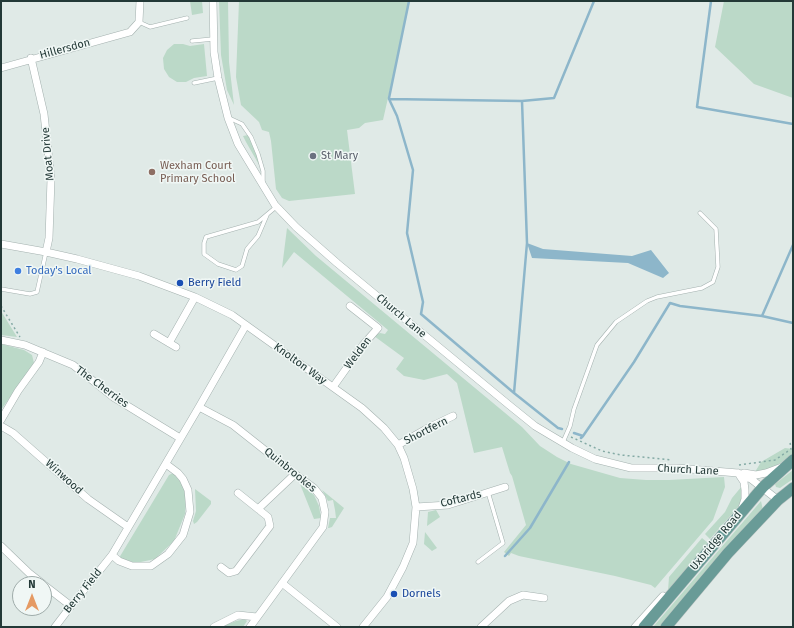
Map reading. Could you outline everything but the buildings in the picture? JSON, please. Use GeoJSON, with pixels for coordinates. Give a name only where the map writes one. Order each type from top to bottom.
{"type":"FeatureCollection","features":[{"type":"Feature","properties":{"kind":"main road","name":"Uxbridge Road"},"geometry":{"type":"LineString","coordinates":[[644,627],[763,487],[791,462]]}},
{"type":"Feature","properties":{"kind":"main road","name":"Uxbridge Road"},"geometry":{"type":"LineString","coordinates":[[666,627],[728,553],[778,500],[793,488]]}},
{"type":"Feature","properties":{"kind":"street"},"geometry":{"type":"LineString","coordinates":[[139,22],[140,1]]}},
{"type":"Feature","properties":{"kind":"street","name":"Church Lane"},"geometry":{"type":"LineString","coordinates":[[213,1],[214,52],[218,78],[228,118],[238,144],[276,207],[296,227],[337,263],[535,426],[595,459],[631,468],[736,469],[756,474],[766,473],[791,462]]}},
{"type":"Feature","properties":{"kind":"street","name":"Hillersdon"},"geometry":{"type":"LineString","coordinates":[[1,68],[31,58],[130,32],[139,22]]}},
{"type":"Feature","properties":{"kind":"street","name":"Moat Drive"},"geometry":{"type":"LineString","coordinates":[[31,58],[44,114],[51,179],[49,238],[46,252]]}},
{"type":"Feature","properties":{"kind":"street","name":"Knolton Way"},"geometry":{"type":"LineString","coordinates":[[1,244],[77,259],[139,276],[196,297],[232,314],[362,408],[384,428],[398,445],[414,489],[416,507],[413,543],[403,567],[387,597],[363,627]]}},
{"type":"Feature","properties":{"kind":"street"},"geometry":{"type":"LineString","coordinates":[[169,343],[196,297]]}},
{"type":"Feature","properties":{"kind":"street","name":"Welden"},"geometry":{"type":"LineString","coordinates":[[333,387],[363,345],[378,328],[350,306]]}},
{"type":"Feature","properties":{"kind":"street","name":"Berry Field"},"geometry":{"type":"LineString","coordinates":[[59,626],[71,606],[112,555],[180,438],[200,407],[246,325]]}},
{"type":"Feature","properties":{"kind":"street"},"geometry":{"type":"LineString","coordinates":[[154,334],[176,347]]}},
{"type":"Feature","properties":{"kind":"street","name":"The Cherries"},"geometry":{"type":"LineString","coordinates":[[1,340],[25,345],[73,365],[113,397],[180,438]]}},
{"type":"Feature","properties":{"kind":"street"},"geometry":{"type":"LineString","coordinates":[[1,420],[18,391],[39,362],[43,352]]}},
{"type":"Feature","properties":{"kind":"street","name":"Quinbrookes"},"geometry":{"type":"LineString","coordinates":[[200,407],[233,425],[314,488],[322,498],[325,512],[322,527],[250,627]]}},
{"type":"Feature","properties":{"kind":"street","name":"Shortfern"},"geometry":{"type":"LineString","coordinates":[[398,445],[428,428],[454,416]]}},
{"type":"Feature","properties":{"kind":"street","name":"Winwood"},"geometry":{"type":"LineString","coordinates":[[1,426],[13,433],[88,499],[128,527]]}},
{"type":"Feature","properties":{"kind":"street"},"geometry":{"type":"LineString","coordinates":[[112,555],[119,561],[132,566],[151,566],[168,554],[183,535],[190,512],[188,490],[183,479],[178,473],[166,464]]}},
{"type":"Feature","properties":{"kind":"street"},"geometry":{"type":"LineString","coordinates":[[736,469],[744,482],[745,490],[745,499],[741,512]]}},
{"type":"Feature","properties":{"kind":"street","name":"Church Lane"},"geometry":{"type":"LineString","coordinates":[[736,469],[763,487],[778,500]]}},
{"type":"Feature","properties":{"kind":"street"},"geometry":{"type":"LineString","coordinates":[[258,509],[295,474]]}},
{"type":"Feature","properties":{"kind":"street","name":"Coftards"},"geometry":{"type":"LineString","coordinates":[[416,507],[448,504],[505,487]]}},
{"type":"Feature","properties":{"kind":"street"},"geometry":{"type":"LineString","coordinates":[[221,567],[229,573],[236,571],[270,526],[268,517],[238,493]]}},
{"type":"Feature","properties":{"kind":"street"},"geometry":{"type":"LineString","coordinates":[[1,546],[32,576]]}},
{"type":"Feature","properties":{"kind":"street"},"geometry":{"type":"LineString","coordinates":[[282,583],[337,627]]}},
{"type":"Feature","properties":{"kind":"street"},"geometry":{"type":"LineString","coordinates":[[52,591],[71,606]]}},
{"type":"Feature","properties":{"kind":"street"},"geometry":{"type":"LineString","coordinates":[[481,627],[509,600],[523,595],[544,598]]}},
{"type":"Feature","properties":{"kind":"street"},"geometry":{"type":"LineString","coordinates":[[635,627],[663,596]]}},
{"type":"Feature","properties":{"kind":"street"},"geometry":{"type":"LineString","coordinates":[[214,627],[238,615],[257,616]]}},
{"type":"Feature","properties":{"kind":"lane"},"geometry":{"type":"LineString","coordinates":[[139,22],[150,26],[187,18]]}},
{"type":"Feature","properties":{"kind":"lane"},"geometry":{"type":"LineString","coordinates":[[192,41],[213,39]]}},
{"type":"Feature","properties":{"kind":"lane"},"geometry":{"type":"LineString","coordinates":[[194,83],[218,78]]}},
{"type":"Feature","properties":{"kind":"lane"},"geometry":{"type":"LineString","coordinates":[[228,118],[242,124],[251,137],[263,170],[262,185]]}},
{"type":"Feature","properties":{"kind":"lane"},"geometry":{"type":"LineString","coordinates":[[267,215],[258,236],[247,249],[242,266],[236,270],[218,264],[204,254],[204,243],[206,237],[258,222],[276,207]]}},
{"type":"Feature","properties":{"kind":"lane"},"geometry":{"type":"LineString","coordinates":[[564,443],[574,409],[597,345],[616,322],[647,301],[657,297],[702,288],[713,282],[718,267],[716,229],[700,213]]}},
{"type":"Feature","properties":{"kind":"lane"},"geometry":{"type":"LineString","coordinates":[[1,289],[30,294],[37,292],[46,252]]}},
{"type":"Feature","properties":{"kind":"lane"},"geometry":{"type":"LineString","coordinates":[[478,562],[503,543],[488,492]]}},
{"type":"Feature","properties":{"kind":"path"},"geometry":{"type":"LineString","coordinates":[[1,306],[25,345]]}},
{"type":"Feature","properties":{"kind":"path"},"geometry":{"type":"LineString","coordinates":[[564,443],[569,436],[602,451],[621,455],[674,460]]}},
{"type":"Feature","properties":{"kind":"path"},"geometry":{"type":"LineString","coordinates":[[736,469],[776,460],[792,448],[790,442],[793,441]]}},
{"type":"Feature","properties":{"kind":"green space"},"geometry":{"type":"Polygon","coordinates":[[[190,1],[202,1],[203,13],[192,15],[190,1]]]}},
{"type":"Feature","properties":{"kind":"green space"},"geometry":{"type":"Polygon","coordinates":[[[219,1],[228,1],[229,62],[234,105],[227,90],[221,55],[219,1]]]}},
{"type":"Feature","properties":{"kind":"green space"},"geometry":{"type":"Polygon","coordinates":[[[239,1],[410,1],[383,120],[365,123],[359,128],[347,130],[355,194],[289,201],[282,198],[276,189],[269,132],[262,130],[259,122],[241,105],[236,77],[239,1]]]}},
{"type":"Feature","properties":{"kind":"green space"},"geometry":{"type":"Polygon","coordinates":[[[724,1],[793,1],[793,98],[754,84],[715,47],[724,1]]]}},
{"type":"Feature","properties":{"kind":"green space"},"geometry":{"type":"Polygon","coordinates":[[[174,44],[190,46],[204,44],[207,76],[194,78],[186,82],[177,82],[169,77],[164,69],[163,58],[167,50],[174,44]]]}},
{"type":"Feature","properties":{"kind":"green space"},"geometry":{"type":"Polygon","coordinates":[[[248,135],[253,144],[262,170],[243,136],[248,135]]]}},
{"type":"Feature","properties":{"kind":"green space"},"geometry":{"type":"Polygon","coordinates":[[[287,228],[316,256],[522,427],[540,446],[557,457],[571,464],[620,478],[669,480],[724,477],[725,487],[713,520],[655,588],[651,585],[615,576],[519,556],[511,553],[509,556],[504,552],[526,525],[502,447],[474,453],[457,383],[447,374],[424,380],[404,376],[396,369],[404,358],[374,336],[380,333],[385,334],[388,330],[294,252],[282,268],[287,228]]]}},
{"type":"Feature","properties":{"kind":"green space"},"geometry":{"type":"Polygon","coordinates":[[[1,311],[17,337],[1,335],[1,311]]]}},
{"type":"Feature","properties":{"kind":"green space"},"geometry":{"type":"Polygon","coordinates":[[[1,344],[24,350],[32,355],[34,363],[1,410],[1,344]]]}},
{"type":"Feature","properties":{"kind":"green space"},"geometry":{"type":"Polygon","coordinates":[[[785,448],[793,449],[791,456],[768,471],[755,472],[761,462],[785,448]]]}},
{"type":"Feature","properties":{"kind":"green space"},"geometry":{"type":"Polygon","coordinates":[[[793,470],[793,479],[780,488],[776,487],[775,484],[793,470]]]}},
{"type":"Feature","properties":{"kind":"green space"},"geometry":{"type":"Polygon","coordinates":[[[175,472],[185,486],[186,501],[185,514],[174,541],[155,559],[136,563],[119,558],[169,475],[175,472]]]}},
{"type":"Feature","properties":{"kind":"green space"},"geometry":{"type":"Polygon","coordinates":[[[300,484],[314,495],[319,506],[321,518],[314,519],[300,484]]]}},
{"type":"Feature","properties":{"kind":"green space"},"geometry":{"type":"Polygon","coordinates":[[[742,486],[743,500],[710,539],[705,534],[725,512],[732,498],[742,486]]]}},
{"type":"Feature","properties":{"kind":"green space"},"geometry":{"type":"Polygon","coordinates":[[[195,489],[211,501],[211,504],[194,524],[193,521],[196,511],[195,489]]]}},
{"type":"Feature","properties":{"kind":"green space"},"geometry":{"type":"Polygon","coordinates":[[[322,490],[344,508],[332,527],[329,528],[330,518],[336,518],[335,510],[333,500],[328,501],[322,490]]]}},
{"type":"Feature","properties":{"kind":"green space"},"geometry":{"type":"Polygon","coordinates":[[[761,501],[763,510],[709,570],[661,627],[653,627],[761,501]]]}},
{"type":"Feature","properties":{"kind":"green space"},"geometry":{"type":"Polygon","coordinates":[[[436,510],[440,517],[427,526],[428,512],[436,510]]]}},
{"type":"Feature","properties":{"kind":"green space"},"geometry":{"type":"Polygon","coordinates":[[[425,532],[437,548],[432,551],[424,544],[425,532]]]}},
{"type":"Feature","properties":{"kind":"green space"},"geometry":{"type":"Polygon","coordinates":[[[702,538],[708,543],[671,593],[668,591],[669,577],[702,538]]]}},
{"type":"Feature","properties":{"kind":"green space"},"geometry":{"type":"Polygon","coordinates":[[[245,619],[247,621],[243,627],[221,627],[236,621],[245,619]]]}},
{"type":"Feature","properties":{"kind":"water"},"geometry":{"type":"Polygon","coordinates":[[[527,243],[543,249],[632,256],[651,250],[669,273],[663,278],[628,263],[532,258],[527,243]]]}},
{"type":"Feature","properties":{"kind":"waterway"},"geometry":{"type":"LineString","coordinates":[[389,98],[409,1]]}},
{"type":"Feature","properties":{"kind":"waterway"},"geometry":{"type":"LineString","coordinates":[[514,393],[527,243],[522,101],[554,98],[594,1]]}},
{"type":"Feature","properties":{"kind":"waterway"},"geometry":{"type":"LineString","coordinates":[[711,1],[697,107],[793,124]]}},
{"type":"Feature","properties":{"kind":"waterway"},"geometry":{"type":"LineString","coordinates":[[389,99],[397,116],[413,170],[407,233],[423,302],[421,314],[514,393],[558,428],[562,429]]}},
{"type":"Feature","properties":{"kind":"waterway"},"geometry":{"type":"LineString","coordinates":[[389,99],[522,101]]}},
{"type":"Feature","properties":{"kind":"waterway"},"geometry":{"type":"LineString","coordinates":[[583,436],[634,362],[670,303],[680,306],[762,316],[793,245]]}},
{"type":"Feature","properties":{"kind":"waterway"},"geometry":{"type":"LineString","coordinates":[[762,316],[793,323]]}},
{"type":"Feature","properties":{"kind":"waterway"},"geometry":{"type":"LineString","coordinates":[[574,433],[583,436],[581,438]]}},
{"type":"Feature","properties":{"kind":"waterway"},"geometry":{"type":"LineString","coordinates":[[505,556],[530,528],[569,462]]}},
{"type":"Feature","properties":{"kind":"place","name":"St Mary"},"geometry":{"type":"Point","coordinates":[313,156]}},
{"type":"Feature","properties":{"kind":"place","name":"Wexham Court Primary School"},"geometry":{"type":"Point","coordinates":[152,172]}},
{"type":"Feature","properties":{"kind":"place","name":"Today's Local"},"geometry":{"type":"Point","coordinates":[18,271]}},
{"type":"Feature","properties":{"kind":"place","name":"Berry Field"},"geometry":{"type":"Point","coordinates":[180,283]}},
{"type":"Feature","properties":{"kind":"place","name":"Dornels"},"geometry":{"type":"Point","coordinates":[394,594]}}]}
